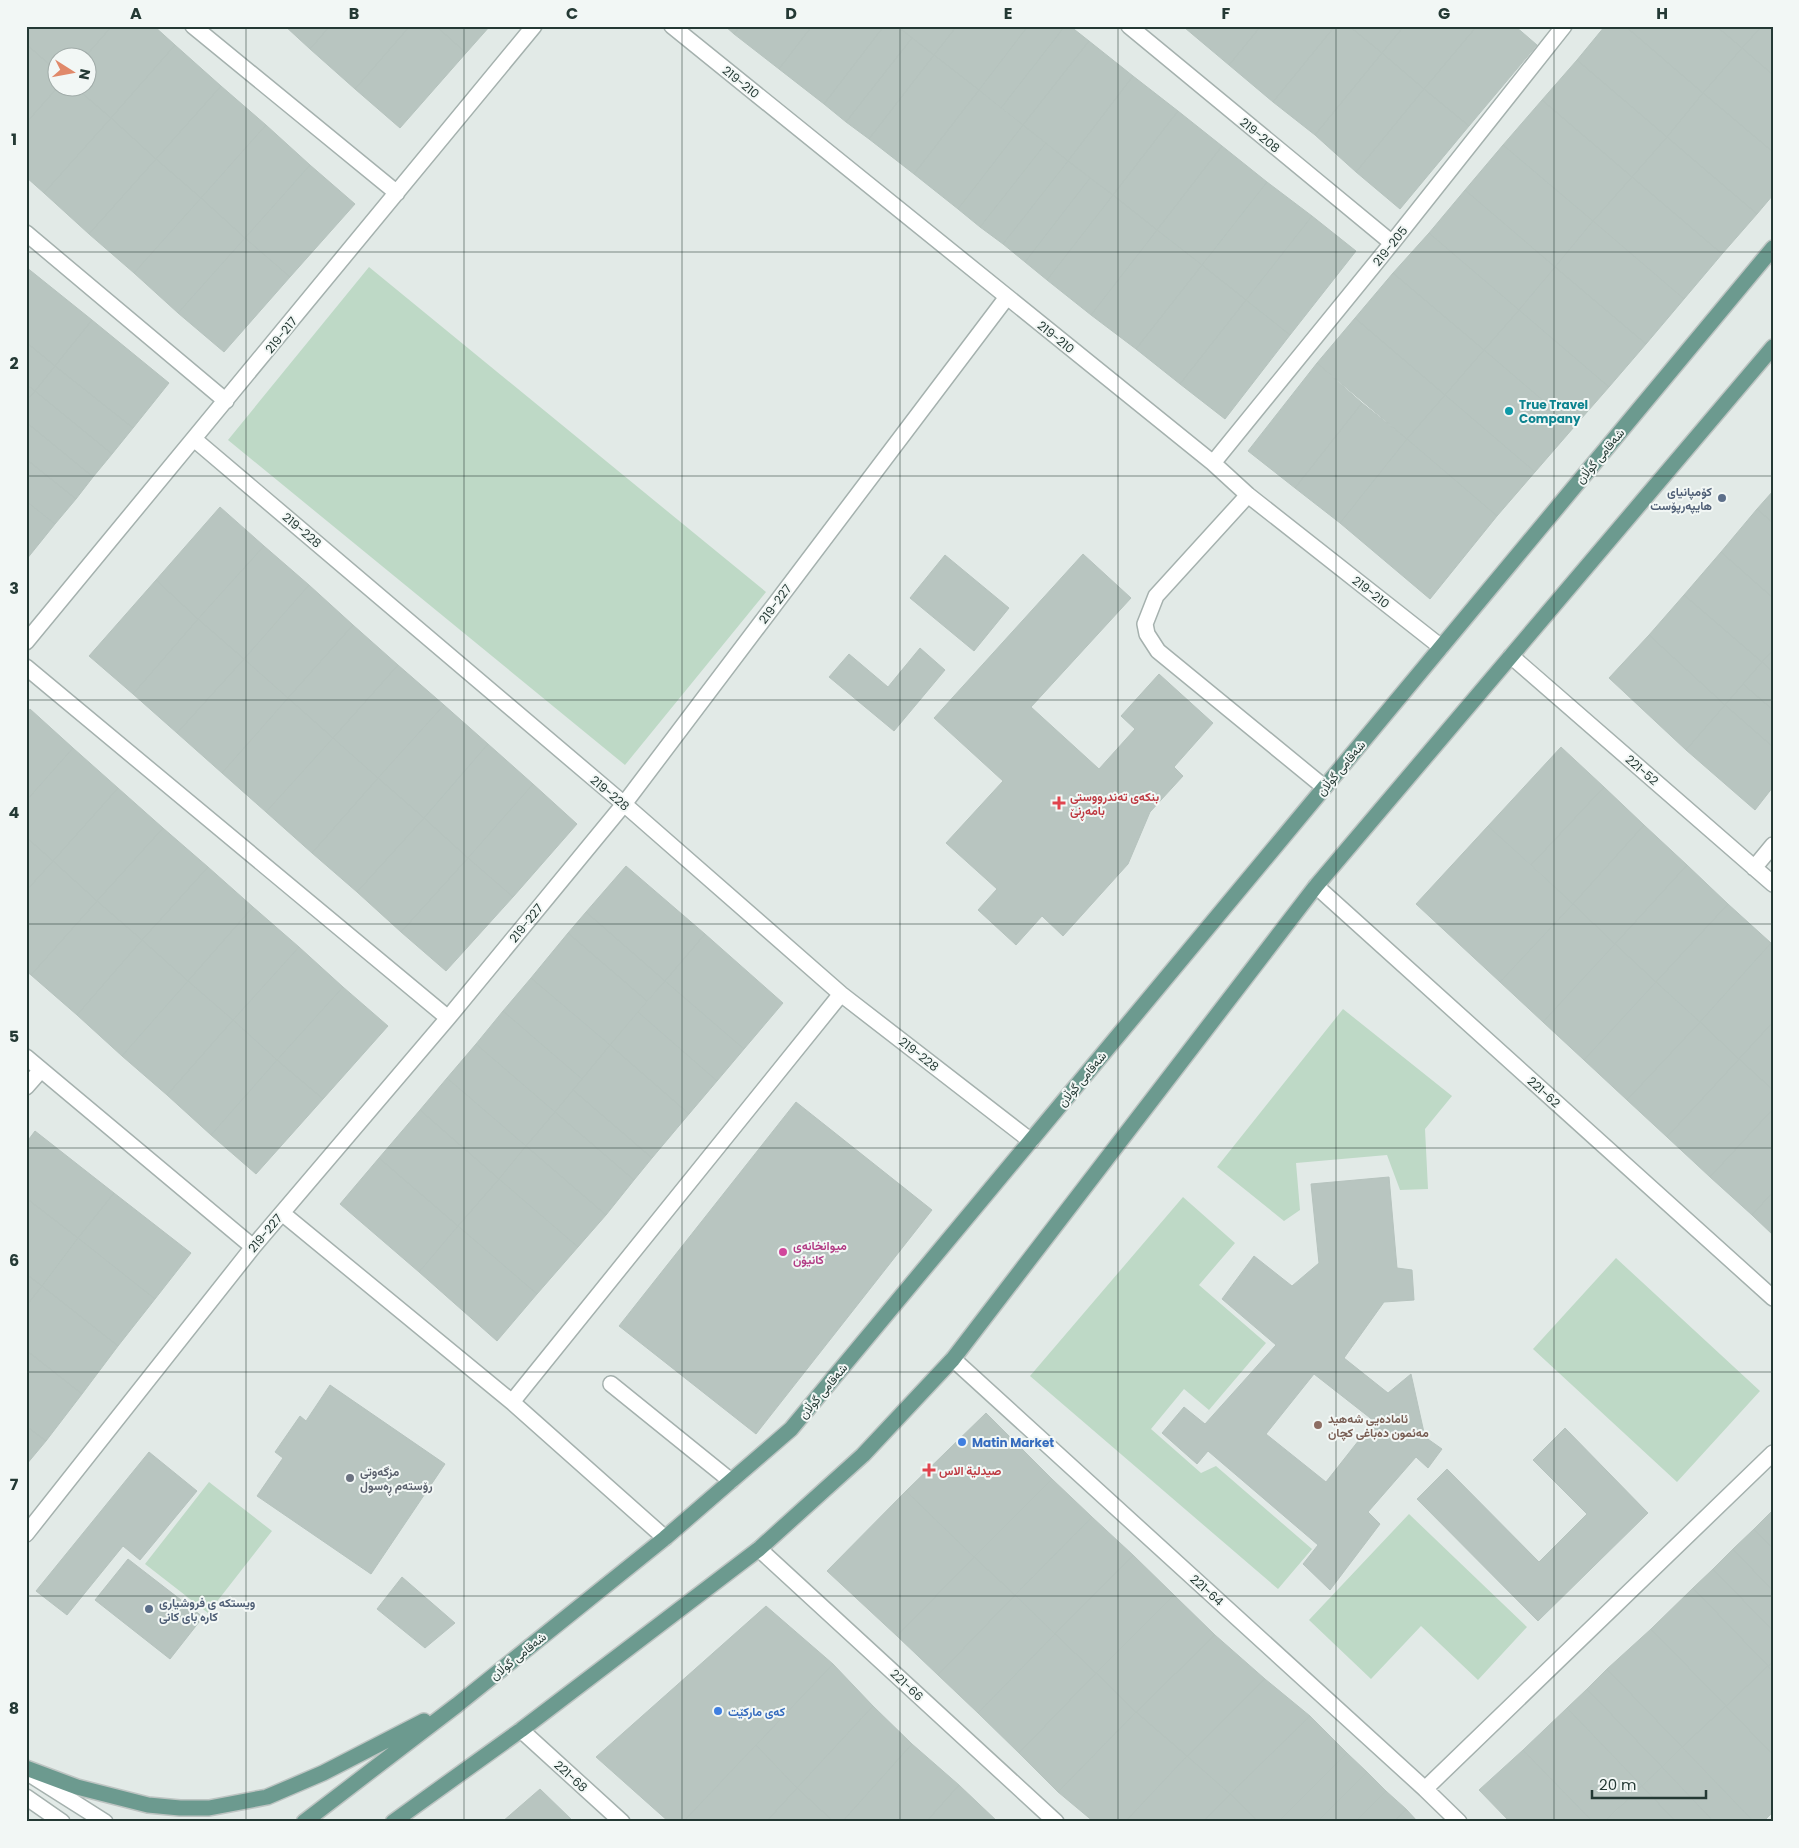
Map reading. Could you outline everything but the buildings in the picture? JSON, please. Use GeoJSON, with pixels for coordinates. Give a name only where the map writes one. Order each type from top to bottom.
{"type":"FeatureCollection","features":[{"type":"Feature","properties":{"kind":"main road","name":"شەقامی گوڵان"},"geometry":{"type":"LineString","coordinates":[[304,1822],[457,1705],[665,1538],[792,1429],[1773,248]]}},
{"type":"Feature","properties":{"kind":"main road"},"geometry":{"type":"LineString","coordinates":[[393,1822],[521,1730],[759,1549],[863,1455],[953,1358],[1316,886],[1773,347]]}},
{"type":"Feature","properties":{"kind":"main road"},"geometry":{"type":"LineString","coordinates":[[26,1768],[77,1787],[148,1805],[209,1808],[266,1797],[322,1773],[457,1705]]}},
{"type":"Feature","properties":{"kind":"street"},"geometry":{"type":"LineString","coordinates":[[193,26],[397,193]]}},
{"type":"Feature","properties":{"kind":"street","name":"219-217"},"geometry":{"type":"LineString","coordinates":[[26,642],[534,26]]}},
{"type":"Feature","properties":{"kind":"street","name":"219-210"},"geometry":{"type":"LineString","coordinates":[[672,26],[1213,463],[1248,495],[1441,647]]}},
{"type":"Feature","properties":{"kind":"street","name":"219-208"},"geometry":{"type":"LineString","coordinates":[[1129,26],[1392,243]]}},
{"type":"Feature","properties":{"kind":"street","name":"219-205"},"geometry":{"type":"LineString","coordinates":[[1213,463],[1392,243],[1564,26]]}},
{"type":"Feature","properties":{"kind":"street"},"geometry":{"type":"LineString","coordinates":[[26,233],[226,401]]}},
{"type":"Feature","properties":{"kind":"street","name":"219-227"},"geometry":{"type":"LineString","coordinates":[[26,1534],[253,1247],[448,1018],[624,804],[1006,297]]}},
{"type":"Feature","properties":{"kind":"street","name":"219-228"},"geometry":{"type":"LineString","coordinates":[[194,439],[624,804],[841,994],[1031,1141]]}},
{"type":"Feature","properties":{"kind":"street"},"geometry":{"type":"LineString","coordinates":[[1248,495],[1156,596],[1145,624],[1146,634],[1158,651],[1324,787]]}},
{"type":"Feature","properties":{"kind":"street","name":"221-52"},"geometry":{"type":"LineString","coordinates":[[1510,656],[1773,884]]}},
{"type":"Feature","properties":{"kind":"street"},"geometry":{"type":"LineString","coordinates":[[26,667],[448,1018]]}},
{"type":"Feature","properties":{"kind":"street"},"geometry":{"type":"LineString","coordinates":[[1754,868],[1773,845]]}},
{"type":"Feature","properties":{"kind":"street","name":"221-62"},"geometry":{"type":"LineString","coordinates":[[1316,886],[1773,1298]]}},
{"type":"Feature","properties":{"kind":"street"},"geometry":{"type":"LineString","coordinates":[[512,1402],[841,994]]}},
{"type":"Feature","properties":{"kind":"street"},"geometry":{"type":"LineString","coordinates":[[26,1057],[253,1247]]}},
{"type":"Feature","properties":{"kind":"street"},"geometry":{"type":"LineString","coordinates":[[26,1087],[41,1070]]}},
{"type":"Feature","properties":{"kind":"street"},"geometry":{"type":"LineString","coordinates":[[282,1212],[512,1402],[665,1538]]}},
{"type":"Feature","properties":{"kind":"street","name":"221-64"},"geometry":{"type":"LineString","coordinates":[[953,1358],[1459,1822]]}},
{"type":"Feature","properties":{"kind":"street"},"geometry":{"type":"LineString","coordinates":[[611,1384],[731,1481]]}},
{"type":"Feature","properties":{"kind":"street"},"geometry":{"type":"LineString","coordinates":[[1425,1789],[1773,1453]]}},
{"type":"Feature","properties":{"kind":"street","name":"221-66"},"geometry":{"type":"LineString","coordinates":[[759,1549],[1056,1822]]}},
{"type":"Feature","properties":{"kind":"street","name":"221-68"},"geometry":{"type":"LineString","coordinates":[[521,1730],[622,1822]]}},
{"type":"Feature","properties":{"kind":"street"},"geometry":{"type":"LineString","coordinates":[[26,1772],[105,1822]]}},
{"type":"Feature","properties":{"kind":"street"},"geometry":{"type":"LineString","coordinates":[[26,1798],[62,1822]]}},
{"type":"Feature","properties":{"kind":"green space"},"geometry":{"type":"Polygon","coordinates":[[[369,267],[766,592],[625,765],[228,440],[369,267]]]}},
{"type":"Feature","properties":{"kind":"green space"},"geometry":{"type":"Polygon","coordinates":[[[1343,1009],[1452,1096],[1425,1129],[1428,1189],[1400,1190],[1387,1155],[1296,1163],[1300,1210],[1284,1221],[1217,1167],[1343,1009]]]}},
{"type":"Feature","properties":{"kind":"green space"},"geometry":{"type":"Polygon","coordinates":[[[1183,1197],[1235,1243],[1199,1285],[1266,1343],[1209,1410],[1184,1389],[1151,1429],[1201,1473],[1216,1466],[1312,1549],[1278,1589],[1030,1376],[1183,1197]]]}},
{"type":"Feature","properties":{"kind":"green space"},"geometry":{"type":"Polygon","coordinates":[[[1616,1258],[1760,1391],[1677,1482],[1533,1349],[1616,1258]]]}},
{"type":"Feature","properties":{"kind":"green space"},"geometry":{"type":"Polygon","coordinates":[[[209,1482],[272,1531],[208,1613],[145,1564],[209,1482]]]}},
{"type":"Feature","properties":{"kind":"green space"},"geometry":{"type":"Polygon","coordinates":[[[1409,1514],[1527,1627],[1478,1680],[1421,1626],[1371,1679],[1309,1620],[1409,1514]]]}},
{"type":"Feature","properties":{"kind":"place","name":"True Travel Company"},"geometry":{"type":"Point","coordinates":[1509,411]}},
{"type":"Feature","properties":{"kind":"place","name":"کۆمپانیای هایپەرپۆست"},"geometry":{"type":"Point","coordinates":[1722,498]}},
{"type":"Feature","properties":{"kind":"place","name":"بنکەی تەندرووستی بامەڕنێ"},"geometry":{"type":"Point","coordinates":[1059,803]}},
{"type":"Feature","properties":{"kind":"place","name":"میوانخانەی کانیۆن"},"geometry":{"type":"Point","coordinates":[783,1252]}},
{"type":"Feature","properties":{"kind":"place","name":"ئامادەیی شەهید مەئمون دەباغی کچان"},"geometry":{"type":"Point","coordinates":[1318,1425]}},
{"type":"Feature","properties":{"kind":"place","name":"Matin Market"},"geometry":{"type":"Point","coordinates":[962,1442]}},
{"type":"Feature","properties":{"kind":"place","name":"صيدلية الاس"},"geometry":{"type":"Point","coordinates":[929,1470]}},
{"type":"Feature","properties":{"kind":"place","name":"مزگەوتی رۆستەم ڕەسول"},"geometry":{"type":"Point","coordinates":[350,1478]}},
{"type":"Feature","properties":{"kind":"place","name":"ويستكه ى فروشيارى كاره باى كانى"},"geometry":{"type":"Point","coordinates":[149,1609]}},
{"type":"Feature","properties":{"kind":"place","name":"کەی مارکێت"},"geometry":{"type":"Point","coordinates":[718,1711]}}]}
